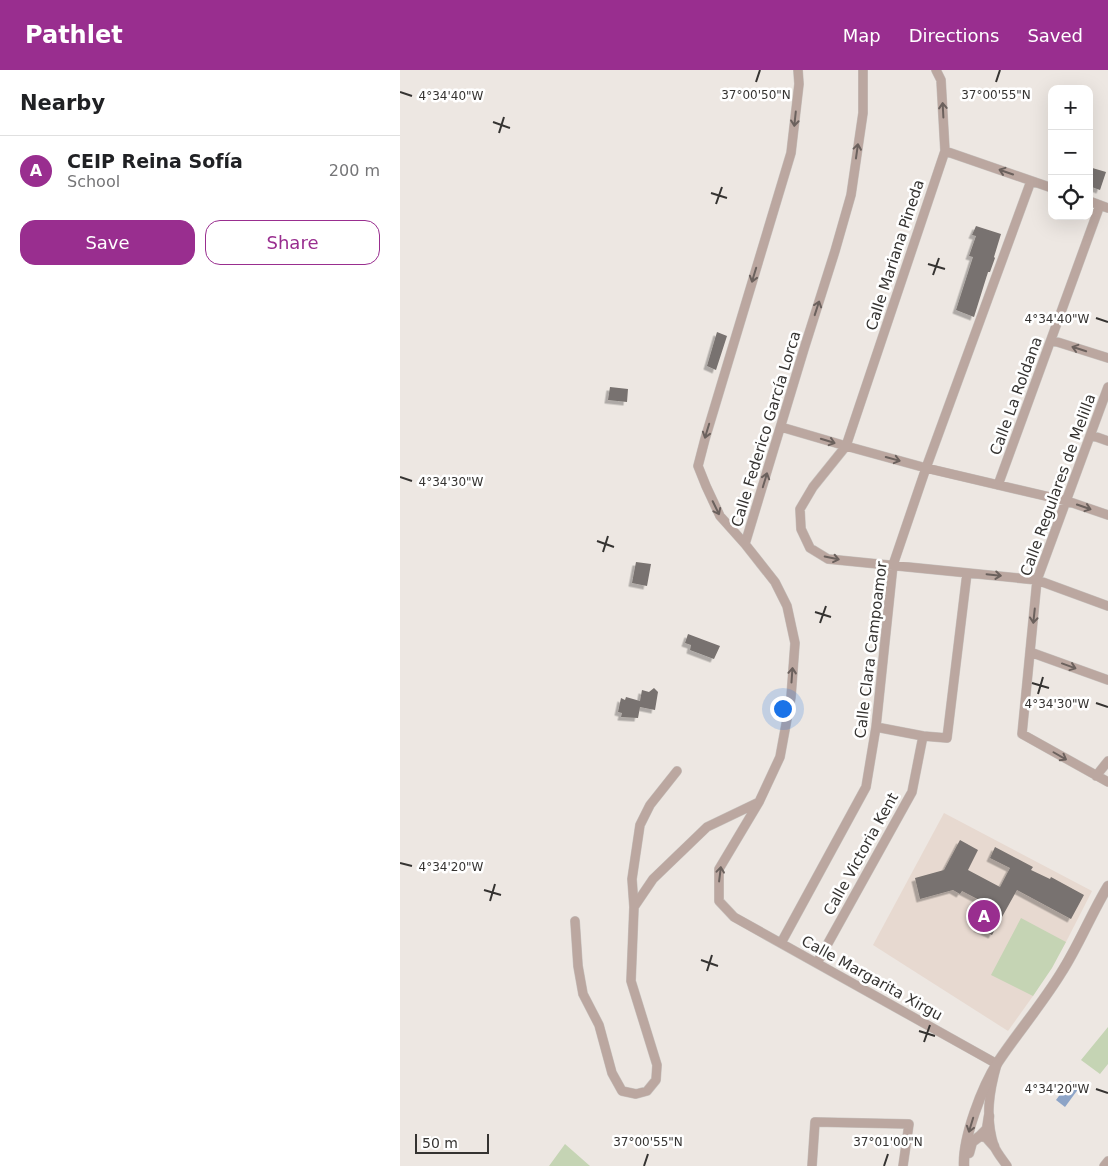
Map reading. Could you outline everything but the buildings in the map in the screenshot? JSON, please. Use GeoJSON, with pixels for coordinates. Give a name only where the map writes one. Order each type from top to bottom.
{"type":"FeatureCollection","features":[{"type":"Feature","properties":{"kind":"street"},"geometry":{"type":"LineString","coordinates":[[746,544],[720,516],[698,466],[710,420],[791,153],[799,84],[798,70]]}},
{"type":"Feature","properties":{"kind":"street","name":"Calle Federico García Lorca"},"geometry":{"type":"LineString","coordinates":[[734,917],[719,901],[719,869],[759,802],[780,757],[791,697],[794,643],[787,606],[775,582],[746,544],[804,350],[836,251],[851,195],[863,113],[863,70]]}},
{"type":"Feature","properties":{"kind":"street","name":"Calle Mariana Pineda"},"geometry":{"type":"LineString","coordinates":[[846,446],[944,151],[941,80],[936,70]]}},
{"type":"Feature","properties":{"kind":"street"},"geometry":{"type":"LineString","coordinates":[[944,151],[1048,187]]}},
{"type":"Feature","properties":{"kind":"street","name":"Calle Clara Campoamor"},"geometry":{"type":"LineString","coordinates":[[781,943],[866,787],[876,727],[893,565],[926,468],[1031,181]]}},
{"type":"Feature","properties":{"kind":"street","name":"Calle La Roldana"},"geometry":{"type":"LineString","coordinates":[[998,485],[1051,340],[1104,206]]}},
{"type":"Feature","properties":{"kind":"street"},"geometry":{"type":"LineString","coordinates":[[1051,340],[1108,358]]}},
{"type":"Feature","properties":{"kind":"street","name":"Calle Regulares de Melilla"},"geometry":{"type":"LineString","coordinates":[[1108,387],[1038,580],[1022,734],[1108,782]]}},
{"type":"Feature","properties":{"kind":"street"},"geometry":{"type":"LineString","coordinates":[[781,427],[926,468],[1067,501],[1108,515]]}},
{"type":"Feature","properties":{"kind":"street"},"geometry":{"type":"LineString","coordinates":[[1091,435],[1108,441]]}},
{"type":"Feature","properties":{"kind":"street"},"geometry":{"type":"LineString","coordinates":[[846,446],[812,487],[800,509],[801,530],[810,548],[828,559],[1038,580],[1108,606]]}},
{"type":"Feature","properties":{"kind":"street"},"geometry":{"type":"LineString","coordinates":[[876,727],[923,736],[948,738],[967,573]]}},
{"type":"Feature","properties":{"kind":"street"},"geometry":{"type":"LineString","coordinates":[[1030,652],[1108,680]]}},
{"type":"Feature","properties":{"kind":"street","name":"Calle Victoria Kent"},"geometry":{"type":"LineString","coordinates":[[817,963],[912,792],[923,736]]}},
{"type":"Feature","properties":{"kind":"street"},"geometry":{"type":"LineString","coordinates":[[1096,776],[1108,761]]}},
{"type":"Feature","properties":{"kind":"street"},"geometry":{"type":"LineString","coordinates":[[575,921],[578,966],[583,994],[599,1025],[612,1073],[622,1091],[636,1094],[647,1091],[656,1080],[657,1065],[631,981],[634,907],[632,879],[640,825],[650,805],[677,771]]}},
{"type":"Feature","properties":{"kind":"street"},"geometry":{"type":"LineString","coordinates":[[634,907],[653,879],[707,827],[759,802]]}},
{"type":"Feature","properties":{"kind":"street"},"geometry":{"type":"LineString","coordinates":[[966,1166],[966,1139],[972,1118],[997,1064],[1056,981],[1108,886]]}},
{"type":"Feature","properties":{"kind":"street","name":"Calle Margarita Xirgu"},"geometry":{"type":"LineString","coordinates":[[734,917],[997,1064]]}},
{"type":"Feature","properties":{"kind":"street"},"geometry":{"type":"LineString","coordinates":[[994,1146],[988,1099],[997,1064]]}},
{"type":"Feature","properties":{"kind":"street"},"geometry":{"type":"LineString","coordinates":[[966,1166],[971,1145],[987,1129],[989,1116]]}},
{"type":"Feature","properties":{"kind":"street"},"geometry":{"type":"LineString","coordinates":[[812,1166],[815,1122],[909,1124],[903,1166]]}},
{"type":"Feature","properties":{"kind":"street"},"geometry":{"type":"LineString","coordinates":[[980,1136],[986,1137],[1007,1166]]}},
{"type":"Feature","properties":{"kind":"street"},"geometry":{"type":"LineString","coordinates":[[1104,1166],[1108,1161]]}},
{"type":"Feature","properties":{"kind":"shaded area"},"geometry":{"type":"Polygon","coordinates":[[[944,813],[1092,891],[1066,942],[1033,996],[1008,1031],[873,945],[944,813]]]}},
{"type":"Feature","properties":{"kind":"green space"},"geometry":{"type":"Polygon","coordinates":[[[1021,918],[1066,942],[1052,968],[1033,996],[991,975],[1021,918]]]}},
{"type":"Feature","properties":{"kind":"green space"},"geometry":{"type":"Polygon","coordinates":[[[1108,1027],[1108,1064],[1100,1074],[1081,1060],[1108,1027]]]}},
{"type":"Feature","properties":{"kind":"green space"},"geometry":{"type":"Polygon","coordinates":[[[565,1144],[590,1166],[549,1166],[565,1144]]]}},
{"type":"Feature","properties":{"kind":"water"},"geometry":{"type":"Polygon","coordinates":[[[1070,1081],[1079,1088],[1065,1107],[1056,1100],[1070,1081]]]}},
{"type":"Feature","properties":{"kind":"place","name":"CEIP Reina Sofía"},"geometry":{"type":"Point","coordinates":[984,916]}}]}
